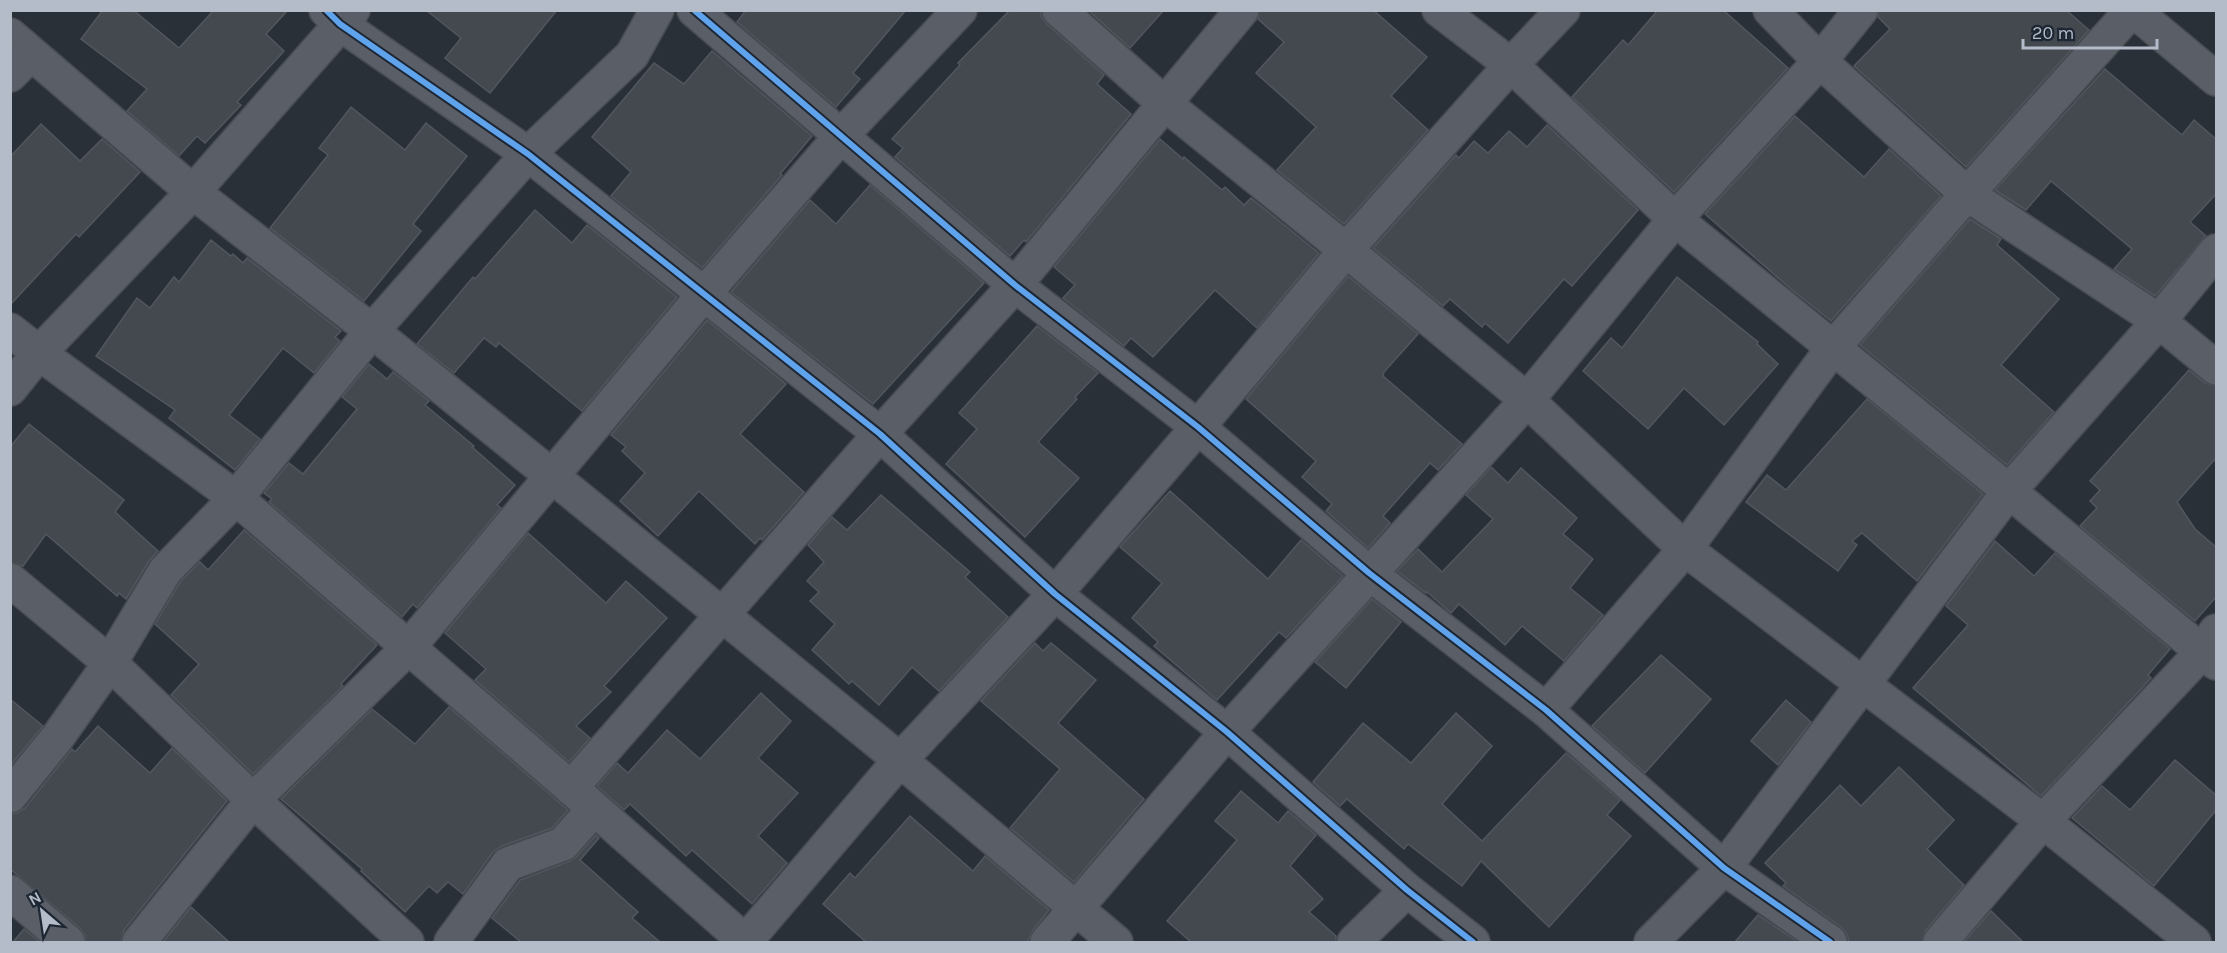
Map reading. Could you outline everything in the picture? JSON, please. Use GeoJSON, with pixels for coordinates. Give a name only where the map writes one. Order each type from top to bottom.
{"type":"FeatureCollection","features":[{"type":"Feature","properties":{"kind":"street"},"geometry":{"type":"LineString","coordinates":[[10,796],[57,738],[110,663],[165,571],[236,498],[372,331],[528,154],[632,56],[657,10]]}},
{"type":"Feature","properties":{"kind":"street"},"geometry":{"type":"LineString","coordinates":[[694,10],[1015,285],[1198,428],[1369,573],[1546,710],[1724,868],[1830,942]]}},
{"type":"Feature","properties":{"kind":"street"},"geometry":{"type":"LineString","coordinates":[[139,942],[253,800],[408,648],[704,294],[841,136],[960,10]]}},
{"type":"Feature","properties":{"kind":"street"},"geometry":{"type":"LineString","coordinates":[[1059,10],[1164,103],[1346,249],[1527,400],[1685,549],[2043,821],[2194,942]]}},
{"type":"Feature","properties":{"kind":"street"},"geometry":{"type":"LineString","coordinates":[[451,942],[508,864],[563,844],[582,798],[721,614],[879,434],[1015,285],[1242,10]]}},
{"type":"Feature","properties":{"kind":"street"},"geometry":{"type":"LineString","coordinates":[[1439,10],[1511,66],[1674,219],[2009,491],[2212,648],[2043,821],[1940,942]]}},
{"type":"Feature","properties":{"kind":"street"},"geometry":{"type":"LineString","coordinates":[[10,330],[236,498],[745,942],[900,760],[1054,594],[1198,428],[1346,249],[1563,10]]}},
{"type":"Feature","properties":{"kind":"street"},"geometry":{"type":"LineString","coordinates":[[1770,10],[1820,62],[1967,194],[2159,321],[2217,368]]}},
{"type":"Feature","properties":{"kind":"street"},"geometry":{"type":"LineString","coordinates":[[1047,942],[1227,732],[1527,400],[1674,219],[1820,62],[1861,10]]}},
{"type":"Feature","properties":{"kind":"street"},"geometry":{"type":"LineString","coordinates":[[1546,710],[1685,549],[1832,349],[2132,10],[2217,79]]}},
{"type":"Feature","properties":{"kind":"street"},"geometry":{"type":"LineString","coordinates":[[10,389],[39,353],[193,192],[340,15],[528,154],[879,434],[1054,594],[1227,732],[1407,890],[1473,942]]}},
{"type":"Feature","properties":{"kind":"street"},"geometry":{"type":"LineString","coordinates":[[17,54],[372,331],[552,476],[900,760],[1116,942]]}},
{"type":"Feature","properties":{"kind":"street"},"geometry":{"type":"LineString","coordinates":[[1651,942],[1724,868],[2009,491],[2159,321],[2217,251]]}},
{"type":"Feature","properties":{"kind":"street"},"geometry":{"type":"LineString","coordinates":[[10,580],[110,663],[253,800],[407,942]]}},
{"type":"Feature","properties":{"kind":"street"},"geometry":{"type":"LineString","coordinates":[[1354,942],[1407,890]]}},
{"type":"Feature","properties":{"kind":"street"},"geometry":{"type":"LineString","coordinates":[[10,892],[69,942]]}},
{"type":"Feature","properties":{"kind":"building"},"geometry":{"type":"Polygon","coordinates":[[[103,10],[133,10],[179,48],[214,10],[288,10],[266,34],[284,51],[237,102],[241,105],[205,143],[197,136],[179,156],[127,111],[147,89],[81,39],[103,10]]]}},
{"type":"Feature","properties":{"kind":"building"},"geometry":{"type":"Polygon","coordinates":[[[426,10],[557,10],[490,93],[445,58],[461,38],[426,10]]]}},
{"type":"Feature","properties":{"kind":"building"},"geometry":{"type":"Polygon","coordinates":[[[746,10],[906,10],[853,73],[860,79],[836,107],[737,22],[746,10]]]}},
{"type":"Feature","properties":{"kind":"building"},"geometry":{"type":"Polygon","coordinates":[[[1010,10],[1041,10],[1041,16],[1047,24],[1104,75],[1097,84],[1131,114],[1026,242],[1024,240],[1010,256],[895,157],[903,148],[892,139],[960,65],[958,63],[1010,10]]]}},
{"type":"Feature","properties":{"kind":"building"},"geometry":{"type":"Polygon","coordinates":[[[1088,10],[1164,10],[1130,48],[1088,10]]]}},
{"type":"Feature","properties":{"kind":"building"},"geometry":{"type":"Polygon","coordinates":[[[1260,10],[1373,10],[1427,57],[1391,96],[1428,130],[1344,224],[1277,170],[1316,127],[1256,73],[1284,42],[1258,19],[1260,10]]]}},
{"type":"Feature","properties":{"kind":"building"},"geometry":{"type":"Polygon","coordinates":[[[1658,10],[1723,10],[1788,68],[1674,192],[1572,97],[1623,40],[1628,45],[1658,10]]]}},
{"type":"Feature","properties":{"kind":"building"},"geometry":{"type":"Polygon","coordinates":[[[1879,10],[2066,10],[2089,30],[1966,167],[1854,66],[1890,29],[1878,17],[1879,10]]]}},
{"type":"Feature","properties":{"kind":"building"},"geometry":{"type":"Polygon","coordinates":[[[712,51],[812,136],[780,174],[782,175],[702,268],[611,196],[631,172],[592,137],[654,63],[684,84],[712,51]]]}},
{"type":"Feature","properties":{"kind":"building"},"geometry":{"type":"Polygon","coordinates":[[[2105,69],[2182,135],[2194,120],[2217,140],[2217,193],[2190,222],[2206,236],[2155,296],[2114,269],[2132,249],[2051,181],[2026,210],[1995,190],[2105,69]]]}},
{"type":"Feature","properties":{"kind":"building"},"geometry":{"type":"Polygon","coordinates":[[[351,107],[405,150],[426,123],[467,156],[413,224],[421,231],[364,301],[270,228],[328,155],[319,148],[351,107]]]}},
{"type":"Feature","properties":{"kind":"building"},"geometry":{"type":"Polygon","coordinates":[[[1795,116],[1864,177],[1889,149],[1941,196],[1831,321],[1705,214],[1795,116]]]}},
{"type":"Feature","properties":{"kind":"building"},"geometry":{"type":"Polygon","coordinates":[[[41,124],[80,161],[102,139],[140,172],[79,237],[76,234],[10,305],[10,157],[41,124]]]}},
{"type":"Feature","properties":{"kind":"building"},"geometry":{"type":"Polygon","coordinates":[[[1547,125],[1638,210],[1572,286],[1564,279],[1508,343],[1485,323],[1482,327],[1450,299],[1443,306],[1373,248],[1456,155],[1459,158],[1474,141],[1488,153],[1509,131],[1527,147],[1547,125]]]}},
{"type":"Feature","properties":{"kind":"building"},"geometry":{"type":"Polygon","coordinates":[[[1160,139],[1222,190],[1225,187],[1244,205],[1251,198],[1319,253],[1257,328],[1215,290],[1153,357],[1131,338],[1124,346],[1063,298],[1075,285],[1054,267],[1160,139]]]}},
{"type":"Feature","properties":{"kind":"building"},"geometry":{"type":"Polygon","coordinates":[[[870,185],[984,283],[873,404],[731,292],[810,200],[836,224],[870,185]]]}},
{"type":"Feature","properties":{"kind":"building"},"geometry":{"type":"Polygon","coordinates":[[[535,210],[572,243],[587,225],[677,297],[582,411],[499,343],[496,347],[484,338],[454,373],[417,344],[473,277],[475,279],[535,210]]]}},
{"type":"Feature","properties":{"kind":"building"},"geometry":{"type":"Polygon","coordinates":[[[1970,219],[2001,239],[1997,245],[2059,299],[2001,365],[2054,412],[2007,465],[1860,345],[1970,219]]]}},
{"type":"Feature","properties":{"kind":"building"},"geometry":{"type":"Polygon","coordinates":[[[211,240],[243,263],[247,258],[341,331],[335,337],[340,341],[314,373],[283,348],[229,415],[260,439],[235,470],[169,418],[175,410],[96,356],[137,298],[150,308],[174,277],[179,282],[211,240]]]}},
{"type":"Feature","properties":{"kind":"building"},"geometry":{"type":"Polygon","coordinates":[[[1348,276],[1418,334],[1383,376],[1462,444],[1438,470],[1430,463],[1383,516],[1390,523],[1368,548],[1326,511],[1332,504],[1302,477],[1316,461],[1246,399],[1348,276]]]}},
{"type":"Feature","properties":{"kind":"building"},"geometry":{"type":"Polygon","coordinates":[[[1677,277],[1758,342],[1757,344],[1778,364],[1724,425],[1684,388],[1648,429],[1583,371],[1611,338],[1622,348],[1677,277]]]}},
{"type":"Feature","properties":{"kind":"building"},"geometry":{"type":"Polygon","coordinates":[[[707,320],[786,384],[740,434],[804,492],[762,540],[760,538],[755,544],[699,491],[658,536],[620,501],[645,473],[622,451],[626,447],[611,435],[707,320]]]}},
{"type":"Feature","properties":{"kind":"building"},"geometry":{"type":"Polygon","coordinates":[[[1037,326],[1098,373],[1038,442],[1079,478],[1025,537],[946,464],[977,429],[959,413],[1037,326]]]}},
{"type":"Feature","properties":{"kind":"building"},"geometry":{"type":"Polygon","coordinates":[[[369,364],[387,379],[393,372],[429,401],[425,405],[474,446],[472,447],[515,485],[497,505],[501,508],[417,608],[413,604],[402,617],[269,502],[272,499],[264,493],[289,463],[303,474],[357,409],[342,397],[369,364]]]}},
{"type":"Feature","properties":{"kind":"building"},"geometry":{"type":"Polygon","coordinates":[[[2189,370],[2205,383],[2217,386],[2217,457],[2177,502],[2195,529],[2217,548],[2217,596],[2195,621],[2080,526],[2097,508],[2090,501],[2100,490],[2090,481],[2189,370]]]}},
{"type":"Feature","properties":{"kind":"building"},"geometry":{"type":"Polygon","coordinates":[[[1867,399],[1983,494],[1917,581],[1862,533],[1852,541],[1857,545],[1838,571],[1746,502],[1767,475],[1786,490],[1867,399]]]}},
{"type":"Feature","properties":{"kind":"building"},"geometry":{"type":"Polygon","coordinates":[[[29,424],[124,500],[115,512],[158,551],[149,561],[126,599],[119,593],[117,596],[46,534],[23,566],[10,562],[10,447],[29,424]]]}},
{"type":"Feature","properties":{"kind":"building"},"geometry":{"type":"Polygon","coordinates":[[[1491,467],[1508,483],[1521,468],[1577,518],[1563,534],[1593,559],[1570,588],[1603,615],[1564,661],[1522,626],[1505,645],[1459,604],[1451,613],[1427,592],[1397,571],[1418,549],[1442,572],[1493,519],[1466,495],[1491,467]]]}},
{"type":"Feature","properties":{"kind":"building"},"geometry":{"type":"Polygon","coordinates":[[[1170,491],[1268,579],[1301,540],[1343,576],[1286,638],[1279,632],[1217,700],[1154,646],[1158,642],[1132,618],[1162,583],[1120,547],[1170,491]]]}},
{"type":"Feature","properties":{"kind":"building"},"geometry":{"type":"Polygon","coordinates":[[[881,495],[970,572],[965,577],[1008,617],[939,691],[912,667],[879,705],[852,681],[849,684],[812,650],[835,624],[810,601],[819,592],[807,581],[824,562],[808,545],[832,517],[847,530],[881,495]]]}},
{"type":"Feature","properties":{"kind":"building"},"geometry":{"type":"Polygon","coordinates":[[[244,530],[377,645],[341,684],[343,686],[253,774],[171,695],[199,664],[155,624],[180,582],[200,562],[208,570],[244,530]]]}},
{"type":"Feature","properties":{"kind":"building"},"geometry":{"type":"Polygon","coordinates":[[[528,533],[606,603],[626,581],[667,618],[604,686],[611,692],[576,726],[590,738],[569,762],[475,680],[486,669],[445,633],[528,533]]]}},
{"type":"Feature","properties":{"kind":"building"},"geometry":{"type":"Polygon","coordinates":[[[1995,541],[2034,576],[2055,553],[2170,649],[2148,675],[2151,678],[2041,796],[1913,688],[1968,625],[1946,606],[1995,541]]]}},
{"type":"Feature","properties":{"kind":"building"},"geometry":{"type":"Polygon","coordinates":[[[1372,599],[1401,622],[1346,688],[1315,662],[1372,599]]]}},
{"type":"Feature","properties":{"kind":"building"},"geometry":{"type":"Polygon","coordinates":[[[1035,643],[1043,651],[1051,643],[1096,680],[1058,723],[1144,799],[1074,882],[1010,828],[1060,769],[981,701],[1035,643]]]}},
{"type":"Feature","properties":{"kind":"building"},"geometry":{"type":"Polygon","coordinates":[[[1661,655],[1711,699],[1645,773],[1592,726],[1661,655]]]}},
{"type":"Feature","properties":{"kind":"building"},"geometry":{"type":"Polygon","coordinates":[[[761,693],[791,721],[758,758],[798,793],[758,836],[787,863],[752,904],[692,850],[686,856],[630,804],[624,810],[597,786],[617,763],[628,773],[667,730],[700,759],[761,693]]]}},
{"type":"Feature","properties":{"kind":"building"},"geometry":{"type":"Polygon","coordinates":[[[10,699],[43,726],[10,766],[10,699]]]}},
{"type":"Feature","properties":{"kind":"building"},"geometry":{"type":"Polygon","coordinates":[[[1786,700],[1811,722],[1778,765],[1751,741],[1786,700]]]}},
{"type":"Feature","properties":{"kind":"building"},"geometry":{"type":"Polygon","coordinates":[[[449,707],[568,810],[552,828],[502,846],[493,852],[463,894],[448,882],[437,893],[429,886],[405,912],[361,871],[362,869],[281,799],[372,709],[415,744],[449,707]]]}},
{"type":"Feature","properties":{"kind":"building"},"geometry":{"type":"Polygon","coordinates":[[[1456,713],[1492,746],[1442,804],[1482,841],[1566,753],[1620,800],[1607,815],[1631,836],[1549,927],[1481,861],[1462,886],[1408,844],[1404,849],[1347,799],[1340,806],[1313,782],[1363,723],[1411,763],[1456,713]]]}},
{"type":"Feature","properties":{"kind":"building"},"geometry":{"type":"Polygon","coordinates":[[[98,726],[150,773],[172,748],[227,801],[124,930],[121,942],[86,942],[85,935],[80,928],[10,869],[10,814],[25,808],[72,749],[75,752],[98,726]]]}},
{"type":"Feature","properties":{"kind":"building"},"geometry":{"type":"Polygon","coordinates":[[[2175,760],[2217,796],[2217,809],[2154,886],[2072,818],[2102,786],[2130,810],[2175,760]]]}},
{"type":"Feature","properties":{"kind":"building"},"geometry":{"type":"Polygon","coordinates":[[[1899,767],[1954,820],[1927,849],[1964,885],[1926,930],[1922,942],[1849,942],[1847,934],[1841,927],[1783,886],[1786,883],[1765,863],[1840,785],[1861,806],[1899,767]]]}},
{"type":"Feature","properties":{"kind":"building"},"geometry":{"type":"Polygon","coordinates":[[[1241,791],[1278,823],[1288,811],[1316,835],[1290,866],[1323,899],[1309,912],[1336,936],[1336,942],[1191,942],[1167,921],[1237,840],[1215,821],[1241,791]]]}},
{"type":"Feature","properties":{"kind":"building"},"geometry":{"type":"Polygon","coordinates":[[[910,816],[973,871],[985,856],[1049,910],[1033,930],[1027,942],[866,942],[823,904],[850,873],[855,878],[910,816]]]}},
{"type":"Feature","properties":{"kind":"building"},"geometry":{"type":"Polygon","coordinates":[[[596,835],[599,838],[580,860],[638,912],[632,918],[660,942],[521,942],[492,918],[520,880],[570,861],[596,835]]]}},
{"type":"Feature","properties":{"kind":"building"},"geometry":{"type":"Polygon","coordinates":[[[191,907],[229,942],[163,942],[191,907]]]}},
{"type":"Feature","properties":{"kind":"building"},"geometry":{"type":"Polygon","coordinates":[[[1991,911],[2023,942],[1964,942],[1991,911]]]}},
{"type":"Feature","properties":{"kind":"building"},"geometry":{"type":"Polygon","coordinates":[[[1758,915],[1798,942],[1735,942],[1758,915]]]}},
{"type":"Feature","properties":{"kind":"building"},"geometry":{"type":"Polygon","coordinates":[[[24,929],[40,942],[13,942],[24,929]]]}},
{"type":"Feature","properties":{"kind":"cycle path"},"geometry":{"type":"LineString","coordinates":[[326,10],[340,24],[528,154],[880,434],[1055,594],[1227,732],[1407,890],[1473,942]]}},
{"type":"Feature","properties":{"kind":"cycle path"},"geometry":{"type":"LineString","coordinates":[[694,10],[1015,285],[1198,427],[1369,573],[1546,710],[1724,868],[1830,942]]}}]}
